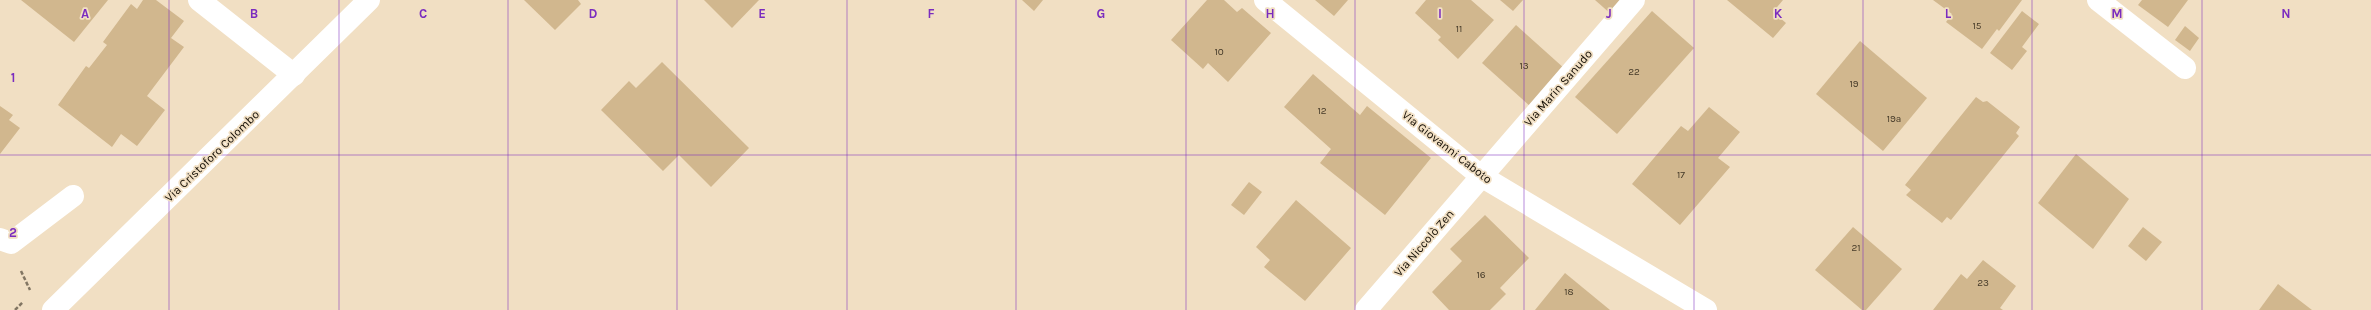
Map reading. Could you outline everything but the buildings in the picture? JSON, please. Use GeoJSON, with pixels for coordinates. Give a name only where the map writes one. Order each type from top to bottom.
{"type":"FeatureCollection","features":[{"type":"Feature","properties":{"kind":"street"},"geometry":{"type":"LineString","coordinates":[[199,0],[294,75]]}},
{"type":"Feature","properties":{"kind":"street","name":"Via Cristoforo Colombo"},"geometry":{"type":"LineString","coordinates":[[53,310],[369,0]]}},
{"type":"Feature","properties":{"kind":"street","name":"Via Giovanni Caboto"},"geometry":{"type":"LineString","coordinates":[[1265,0],[1481,176],[1706,310]]}},
{"type":"Feature","properties":{"kind":"street","name":"Via Marin Sanudo"},"geometry":{"type":"LineString","coordinates":[[1481,176],[1634,0]]}},
{"type":"Feature","properties":{"kind":"street"},"geometry":{"type":"LineString","coordinates":[[2098,0],[2185,68]]}},
{"type":"Feature","properties":{"kind":"street","name":"Via Niccolò Zen"},"geometry":{"type":"LineString","coordinates":[[1366,310],[1481,176]]}},
{"type":"Feature","properties":{"kind":"street"},"geometry":{"type":"LineString","coordinates":[[0,239],[11,244],[73,196]]}}]}
